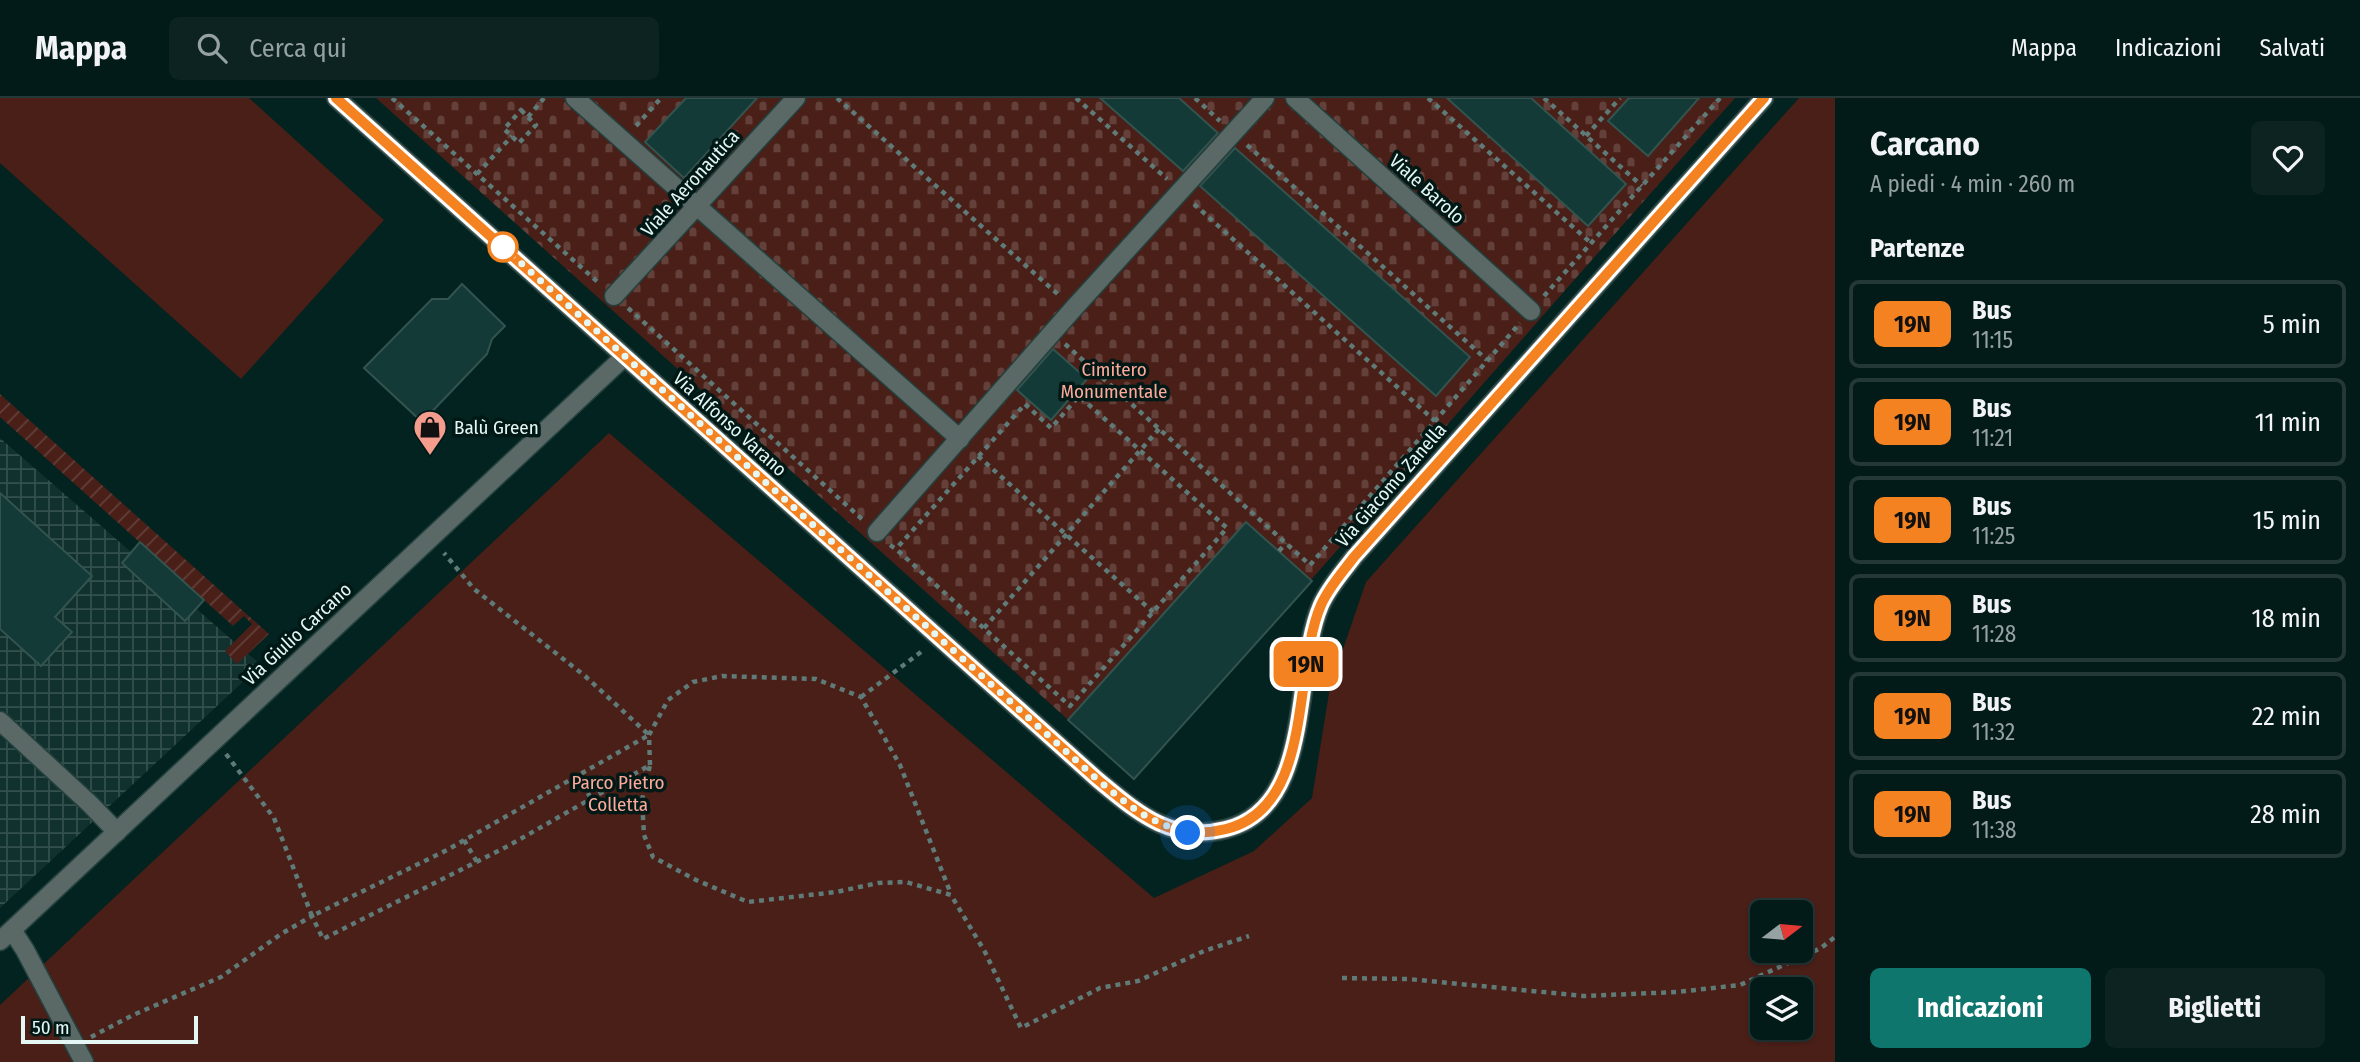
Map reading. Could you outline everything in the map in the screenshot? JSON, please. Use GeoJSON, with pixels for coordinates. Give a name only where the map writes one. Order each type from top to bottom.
{"type":"FeatureCollection","features":[{"type":"Feature","properties":{"kind":"street","name":"Via Alfonso Varano"},"geometry":{"type":"LineString","coordinates":[[336,98],[1098,780]]}},
{"type":"Feature","properties":{"kind":"street"},"geometry":{"type":"LineString","coordinates":[[575,98],[960,439]]}},
{"type":"Feature","properties":{"kind":"street","name":"Viale Aeronautica"},"geometry":{"type":"LineString","coordinates":[[614,296],[796,98]]}},
{"type":"Feature","properties":{"kind":"street"},"geometry":{"type":"LineString","coordinates":[[877,532],[1074,308],[1265,98]]}},
{"type":"Feature","properties":{"kind":"street","name":"Viale Barolo"},"geometry":{"type":"LineString","coordinates":[[1295,98],[1531,311]]}},
{"type":"Feature","properties":{"kind":"street","name":"Via Giacomo Zanella"},"geometry":{"type":"LineString","coordinates":[[1098,780],[1141,815],[1188,833],[1213,832],[1238,826],[1258,813],[1273,797],[1285,775],[1293,745],[1313,630],[1329,590],[1363,547],[1764,98]]}},
{"type":"Feature","properties":{"kind":"street","name":"Via Giulio Carcano"},"geometry":{"type":"LineString","coordinates":[[6,936],[624,357]]}},
{"type":"Feature","properties":{"kind":"street"},"geometry":{"type":"LineString","coordinates":[[0,721],[117,832]]}},
{"type":"Feature","properties":{"kind":"street"},"geometry":{"type":"LineString","coordinates":[[6,936],[25,950],[84,1062]]}},
{"type":"Feature","properties":{"kind":"path"},"geometry":{"type":"LineString","coordinates":[[392,98],[1070,706],[1227,528],[1079,396],[1051,428],[1025,404],[895,549]]}},
{"type":"Feature","properties":{"kind":"path"},"geometry":{"type":"LineString","coordinates":[[528,117],[544,98]]}},
{"type":"Feature","properties":{"kind":"path"},"geometry":{"type":"LineString","coordinates":[[623,141],[661,98]]}},
{"type":"Feature","properties":{"kind":"path"},"geometry":{"type":"LineString","coordinates":[[837,98],[1074,308]]}},
{"type":"Feature","properties":{"kind":"path"},"geometry":{"type":"LineString","coordinates":[[1076,98],[1435,421]]}},
{"type":"Feature","properties":{"kind":"path"},"geometry":{"type":"LineString","coordinates":[[1195,98],[1487,360]]}},
{"type":"Feature","properties":{"kind":"path"},"geometry":{"type":"LineString","coordinates":[[1428,98],[1591,243]]}},
{"type":"Feature","properties":{"kind":"path"},"geometry":{"type":"LineString","coordinates":[[1544,98],[1642,186]]}},
{"type":"Feature","properties":{"kind":"path"},"geometry":{"type":"LineString","coordinates":[[1586,136],[1620,98]]}},
{"type":"Feature","properties":{"kind":"path"},"geometry":{"type":"LineString","coordinates":[[1052,333],[1310,565],[1487,360],[1720,98]]}},
{"type":"Feature","properties":{"kind":"path"},"geometry":{"type":"LineString","coordinates":[[521,110],[528,117],[536,125],[519,143],[504,129],[521,110]]}},
{"type":"Feature","properties":{"kind":"path"},"geometry":{"type":"LineString","coordinates":[[477,174],[512,136]]}},
{"type":"Feature","properties":{"kind":"path"},"geometry":{"type":"LineString","coordinates":[[984,628],[1159,429]]}},
{"type":"Feature","properties":{"kind":"path"},"geometry":{"type":"LineString","coordinates":[[960,439],[1153,612]]}},
{"type":"Feature","properties":{"kind":"path"},"geometry":{"type":"LineString","coordinates":[[430,538],[474,589],[585,676],[649,735]]}},
{"type":"Feature","properties":{"kind":"path"},"geometry":{"type":"LineString","coordinates":[[1279,551],[1286,543]]}},
{"type":"Feature","properties":{"kind":"path"},"geometry":{"type":"LineString","coordinates":[[861,697],[939,639]]}},
{"type":"Feature","properties":{"kind":"path"},"geometry":{"type":"LineString","coordinates":[[951,895],[906,882],[878,883],[836,892],[748,902],[696,880],[653,857],[644,835],[642,800],[650,765],[649,735],[668,700],[693,682],[722,676],[816,678],[861,697],[900,765],[951,895],[985,952],[1021,1028],[1100,988],[1138,981],[1204,951],[1249,936]]}},
{"type":"Feature","properties":{"kind":"path"},"geometry":{"type":"LineString","coordinates":[[75,1046],[133,1015],[221,977],[281,934],[312,916],[464,839],[649,735]]}},
{"type":"Feature","properties":{"kind":"path"},"geometry":{"type":"LineString","coordinates":[[214,741],[274,818],[323,939],[477,862],[650,765]]}},
{"type":"Feature","properties":{"kind":"path"},"geometry":{"type":"LineString","coordinates":[[579,775],[591,799]]}},
{"type":"Feature","properties":{"kind":"path"},"geometry":{"type":"LineString","coordinates":[[464,839],[477,862]]}},
{"type":"Feature","properties":{"kind":"path"},"geometry":{"type":"LineString","coordinates":[[1342,978],[1408,979],[1584,996],[1677,992],[1740,985],[1821,948],[1835,937]]}},
{"type":"Feature","properties":{"kind":"shaded area"},"geometry":{"type":"Polygon","coordinates":[[[0,438],[261,665],[0,908],[0,438]]]}},
{"type":"Feature","properties":{"kind":"green space"},"geometry":{"type":"Polygon","coordinates":[[[0,98],[249,98],[384,220],[241,379],[0,163],[0,98]]]}},
{"type":"Feature","properties":{"kind":"green space","name":"Cimitero Monumentale"},"geometry":{"type":"Polygon","coordinates":[[[376,98],[1735,98],[1134,779],[376,98]]]}},
{"type":"Feature","properties":{"kind":"green space","name":"Parco Pietro Colletta"},"geometry":{"type":"Polygon","coordinates":[[[1799,98],[1835,98],[1835,1062],[0,1062],[0,1005],[609,433],[1154,898],[1254,851],[1312,798],[1330,687],[1366,582],[1799,98]]]}},
{"type":"Feature","properties":{"kind":"green space"},"geometry":{"type":"Polygon","coordinates":[[[0,394],[269,634],[237,664],[225,651],[252,624],[244,616],[233,626],[0,417],[0,394]]]}},
{"type":"Feature","properties":{"kind":"building"},"geometry":{"type":"Polygon","coordinates":[[[686,98],[757,98],[684,178],[645,142],[686,98]]]}},
{"type":"Feature","properties":{"kind":"building"},"geometry":{"type":"Polygon","coordinates":[[[1100,98],[1179,98],[1218,133],[1183,171],[1100,98]]]}},
{"type":"Feature","properties":{"kind":"building"},"geometry":{"type":"Polygon","coordinates":[[[1447,98],[1531,98],[1626,184],[1588,226],[1447,98]]]}},
{"type":"Feature","properties":{"kind":"building"},"geometry":{"type":"Polygon","coordinates":[[[1629,98],[1699,98],[1648,156],[1608,121],[1629,98]]]}},
{"type":"Feature","properties":{"kind":"building"},"geometry":{"type":"Polygon","coordinates":[[[1235,148],[1470,357],[1436,396],[1200,186],[1235,148]]]}},
{"type":"Feature","properties":{"kind":"building"},"geometry":{"type":"Polygon","coordinates":[[[462,284],[505,326],[492,339],[487,354],[422,422],[364,368],[432,299],[448,299],[462,284]]]}},
{"type":"Feature","properties":{"kind":"building"},"geometry":{"type":"Polygon","coordinates":[[[1053,349],[1087,379],[1051,420],[1017,390],[1053,349]]]}},
{"type":"Feature","properties":{"kind":"building"},"geometry":{"type":"Polygon","coordinates":[[[0,493],[92,576],[55,617],[72,632],[41,666],[0,629],[0,493]]]}},
{"type":"Feature","properties":{"kind":"building"},"geometry":{"type":"Polygon","coordinates":[[[1246,522],[1312,581],[1134,779],[1068,720],[1246,522]]]}},
{"type":"Feature","properties":{"kind":"building"},"geometry":{"type":"Polygon","coordinates":[[[140,542],[204,600],[185,621],[122,563],[140,542]]]}},
{"type":"Feature","properties":{"kind":"bus line","name":"19N"},"geometry":{"type":"LineString","coordinates":[[336,98],[1098,780],[1141,815],[1188,833],[1213,832],[1238,826],[1258,813],[1273,797],[1285,775],[1293,745],[1313,630],[1329,590],[1354,557],[1764,98]]}},
{"type":"Feature","properties":{"kind":"place","name":"Balù Green"},"geometry":{"type":"Point","coordinates":[430,457]}},
{"type":"Feature","properties":{"kind":"route"},"geometry":{"type":"LineString","coordinates":[[503,247],[1098,780],[1141,815],[1188,833]]}}]}
